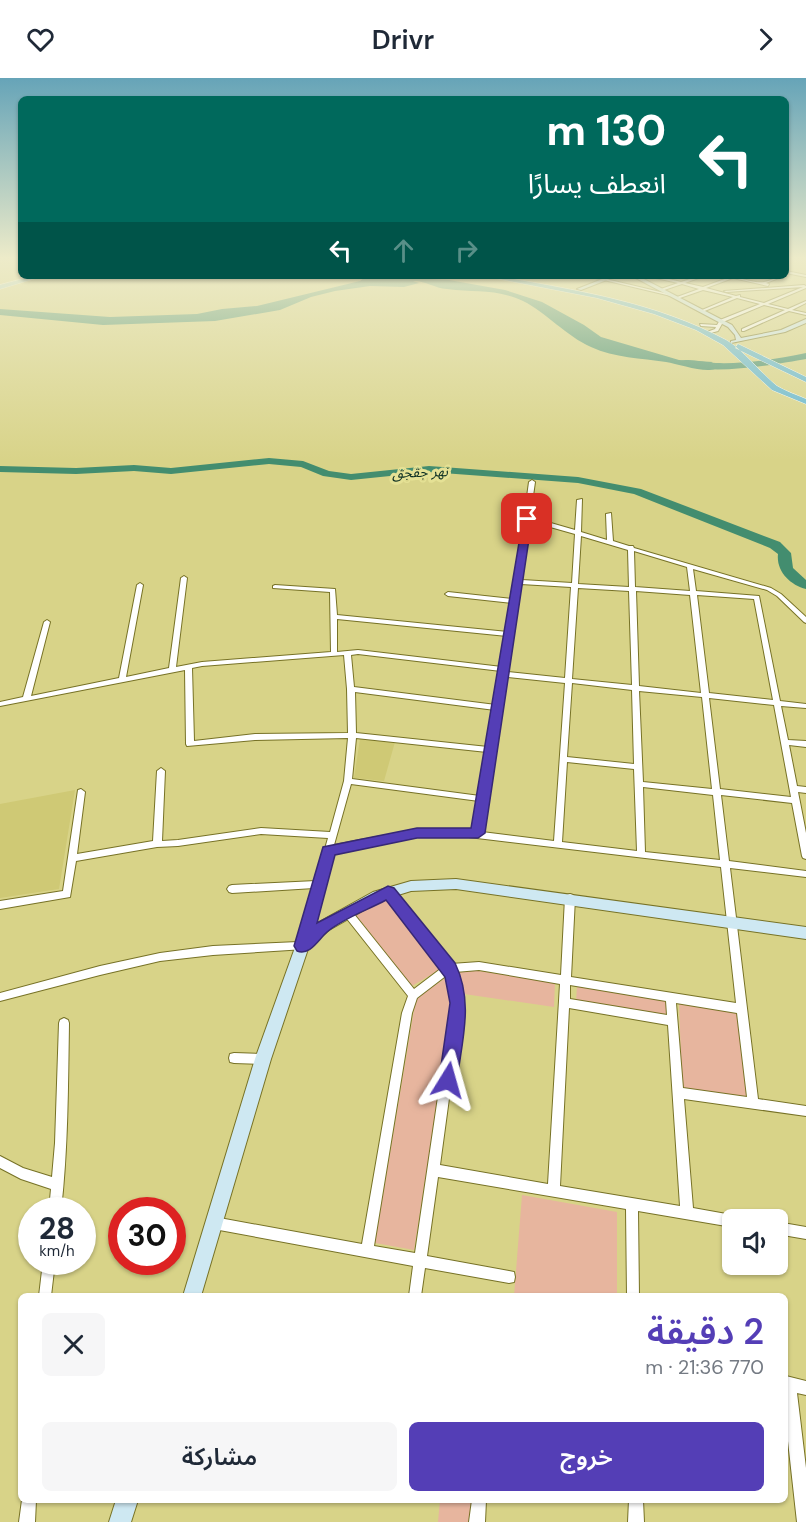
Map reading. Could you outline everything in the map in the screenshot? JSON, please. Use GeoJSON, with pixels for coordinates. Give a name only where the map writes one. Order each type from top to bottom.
{"type":"FeatureCollection","features":[{"type":"Feature","properties":{"kind":"highway"},"geometry":{"type":"LineString","coordinates":[[703,325],[715,328]]}},
{"type":"Feature","properties":{"kind":"highway"},"geometry":{"type":"LineString","coordinates":[[706,325],[715,328],[732,342],[751,353],[806,380]]}},
{"type":"Feature","properties":{"kind":"highway"},"geometry":{"type":"LineString","coordinates":[[732,342],[741,357],[775,388],[806,402]]}},
{"type":"Feature","properties":{"kind":"street"},"geometry":{"type":"LineString","coordinates":[[715,328],[720,325]]}},
{"type":"Feature","properties":{"kind":"street"},"geometry":{"type":"LineString","coordinates":[[743,330],[753,325]]}},
{"type":"Feature","properties":{"kind":"street"},"geometry":{"type":"LineString","coordinates":[[732,342],[774,334],[795,325]]}},
{"type":"Feature","properties":{"kind":"street"},"geometry":{"type":"LineString","coordinates":[[715,328],[730,326],[774,334]]}},
{"type":"Feature","properties":{"kind":"street"},"geometry":{"type":"LineString","coordinates":[[730,326],[738,335],[732,342]]}},
{"type":"Feature","properties":{"kind":"street"},"geometry":{"type":"LineString","coordinates":[[478,833],[511,634],[531,482]]}},
{"type":"Feature","properties":{"kind":"street"},"geometry":{"type":"LineString","coordinates":[[558,843],[580,500]]}},
{"type":"Feature","properties":{"kind":"street"},"geometry":{"type":"LineString","coordinates":[[609,514],[610,542]]}},
{"type":"Feature","properties":{"kind":"street"},"geometry":{"type":"LineString","coordinates":[[527,519],[772,591],[806,621]]}},
{"type":"Feature","properties":{"kind":"street"},"geometry":{"type":"LineString","coordinates":[[631,548],[641,852]]}},
{"type":"Feature","properties":{"kind":"street"},"geometry":{"type":"LineString","coordinates":[[690,566],[704,696],[734,922],[753,1103]]}},
{"type":"Feature","properties":{"kind":"street"},"geometry":{"type":"LineString","coordinates":[[172,669],[184,578]]}},
{"type":"Feature","properties":{"kind":"street"},"geometry":{"type":"LineString","coordinates":[[518,582],[757,597],[806,856]]}},
{"type":"Feature","properties":{"kind":"street"},"geometry":{"type":"LineString","coordinates":[[122,680],[140,585]]}},
{"type":"Feature","properties":{"kind":"street"},"geometry":{"type":"LineString","coordinates":[[274,587],[333,590],[334,654]]}},
{"type":"Feature","properties":{"kind":"street"},"geometry":{"type":"LineString","coordinates":[[448,594],[515,601]]}},
{"type":"Feature","properties":{"kind":"street"},"geometry":{"type":"LineString","coordinates":[[333,617],[511,634]]}},
{"type":"Feature","properties":{"kind":"street"},"geometry":{"type":"LineString","coordinates":[[26,699],[47,622]]}},
{"type":"Feature","properties":{"kind":"street"},"geometry":{"type":"LineString","coordinates":[[0,704],[188,666],[368,652],[570,681],[806,706]]}},
{"type":"Feature","properties":{"kind":"street"},"geometry":{"type":"LineString","coordinates":[[193,1293],[263,1059],[302,946],[348,781],[352,735],[351,689],[346,653]]}},
{"type":"Feature","properties":{"kind":"street"},"geometry":{"type":"LineString","coordinates":[[188,666],[190,744],[255,737],[352,735],[491,750]]}},
{"type":"Feature","properties":{"kind":"street"},"geometry":{"type":"LineString","coordinates":[[351,689],[499,708]]}},
{"type":"Feature","properties":{"kind":"street"},"geometry":{"type":"LineString","coordinates":[[785,742],[806,744]]}},
{"type":"Feature","properties":{"kind":"street"},"geometry":{"type":"LineString","coordinates":[[563,759],[637,767]]}},
{"type":"Feature","properties":{"kind":"street"},"geometry":{"type":"LineString","coordinates":[[157,844],[162,771]]}},
{"type":"Feature","properties":{"kind":"street"},"geometry":{"type":"LineString","coordinates":[[348,781],[483,799]]}},
{"type":"Feature","properties":{"kind":"street"},"geometry":{"type":"LineString","coordinates":[[638,784],[795,800]]}},
{"type":"Feature","properties":{"kind":"street"},"geometry":{"type":"LineString","coordinates":[[793,788],[806,790]]}},
{"type":"Feature","properties":{"kind":"street"},"geometry":{"type":"LineString","coordinates":[[0,905],[67,894],[81,792]]}},
{"type":"Feature","properties":{"kind":"street"},"geometry":{"type":"LineString","coordinates":[[72,858],[157,844],[261,831],[333,835]]}},
{"type":"Feature","properties":{"kind":"street"},"geometry":{"type":"LineString","coordinates":[[328,850],[417,833],[478,833],[806,874]]}},
{"type":"Feature","properties":{"kind":"street"},"geometry":{"type":"LineString","coordinates":[[232,890],[319,884]]}},
{"type":"Feature","properties":{"kind":"street"},"geometry":{"type":"LineString","coordinates":[[0,997],[163,957],[237,949],[302,946],[315,932],[347,912],[388,892],[417,886],[456,884],[570,898],[806,933]]}},
{"type":"Feature","properties":{"kind":"street"},"geometry":{"type":"LineString","coordinates":[[388,892],[449,968],[456,987],[458,1003],[416,1293]]}},
{"type":"Feature","properties":{"kind":"street"},"geometry":{"type":"LineString","coordinates":[[554,1191],[570,898]]}},
{"type":"Feature","properties":{"kind":"street"},"geometry":{"type":"LineString","coordinates":[[347,912],[413,995]]}},
{"type":"Feature","properties":{"kind":"street"},"geometry":{"type":"LineString","coordinates":[[367,1251],[407,1013],[413,995],[449,968],[479,966],[743,1009]]}},
{"type":"Feature","properties":{"kind":"street"},"geometry":{"type":"LineString","coordinates":[[671,997],[687,1213]]}},
{"type":"Feature","properties":{"kind":"street"},"geometry":{"type":"LineString","coordinates":[[564,1003],[673,1021]]}},
{"type":"Feature","properties":{"kind":"street"},"geometry":{"type":"LineString","coordinates":[[57,1197],[61,1143],[64,1023]]}},
{"type":"Feature","properties":{"kind":"street"},"geometry":{"type":"LineString","coordinates":[[234,1058],[263,1059]]}},
{"type":"Feature","properties":{"kind":"street"},"geometry":{"type":"LineString","coordinates":[[678,1093],[806,1112]]}},
{"type":"Feature","properties":{"kind":"street"},"geometry":{"type":"LineString","coordinates":[[0,1162],[21,1173],[58,1185]]}},
{"type":"Feature","properties":{"kind":"street"},"geometry":{"type":"LineString","coordinates":[[434,1170],[722,1219]]}},
{"type":"Feature","properties":{"kind":"street"},"geometry":{"type":"LineString","coordinates":[[632,1203],[633,1293]]}},
{"type":"Feature","properties":{"kind":"street"},"geometry":{"type":"LineString","coordinates":[[214,1223],[509,1277]]}},
{"type":"Feature","properties":{"kind":"street"},"geometry":{"type":"LineString","coordinates":[[788,1230],[806,1233]]}},
{"type":"Feature","properties":{"kind":"street"},"geometry":{"type":"LineString","coordinates":[[45,1293],[47,1275]]}},
{"type":"Feature","properties":{"kind":"street"},"geometry":{"type":"LineString","coordinates":[[788,1383],[806,1388]]}},
{"type":"Feature","properties":{"kind":"street"},"geometry":{"type":"LineString","coordinates":[[788,1391],[805,1522]]}},
{"type":"Feature","properties":{"kind":"street"},"geometry":{"type":"LineString","coordinates":[[27,1522],[29,1503]]}},
{"type":"Feature","properties":{"kind":"street"},"geometry":{"type":"LineString","coordinates":[[120,1522],[126,1503]]}},
{"type":"Feature","properties":{"kind":"street"},"geometry":{"type":"LineString","coordinates":[[477,1522],[479,1503]]}},
{"type":"Feature","properties":{"kind":"street"},"geometry":{"type":"LineString","coordinates":[[636,1503],[636,1522]]}},
{"type":"Feature","properties":{"kind":"shaded area"},"geometry":{"type":"Polygon","coordinates":[[[558,325],[585,325],[601,337],[679,360],[713,362],[706,366],[715,369],[698,369],[609,353],[591,347],[558,325]]]}},
{"type":"Feature","properties":{"kind":"shaded area"},"geometry":{"type":"Polygon","coordinates":[[[360,739],[395,742],[384,781],[354,778],[360,739]]]}},
{"type":"Feature","properties":{"kind":"shaded area"},"geometry":{"type":"Polygon","coordinates":[[[75,790],[59,889],[0,898],[0,804],[75,790]]]}},
{"type":"Feature","properties":{"kind":"shaded area"},"geometry":{"type":"Polygon","coordinates":[[[387,898],[444,967],[412,986],[356,915],[387,898]]]}},
{"type":"Feature","properties":{"kind":"shaded area"},"geometry":{"type":"Polygon","coordinates":[[[464,969],[555,982],[554,1007],[464,994],[456,970],[464,969]]]}},
{"type":"Feature","properties":{"kind":"shaded area"},"geometry":{"type":"Polygon","coordinates":[[[447,977],[454,997],[414,1250],[375,1243],[416,998],[447,977]]]}},
{"type":"Feature","properties":{"kind":"shaded area"},"geometry":{"type":"Polygon","coordinates":[[[577,986],[668,1000],[669,1016],[576,1002],[577,986]]]}},
{"type":"Feature","properties":{"kind":"shaded area"},"geometry":{"type":"Polygon","coordinates":[[[679,1002],[740,1012],[749,1099],[682,1088],[679,1002]]]}},
{"type":"Feature","properties":{"kind":"shaded area"},"geometry":{"type":"Polygon","coordinates":[[[522,1195],[617,1212],[617,1293],[514,1293],[522,1195]]]}},
{"type":"Feature","properties":{"kind":"shaded area"},"geometry":{"type":"Polygon","coordinates":[[[440,1503],[473,1503],[471,1522],[438,1522],[440,1503]]]}},
{"type":"Feature","properties":{"kind":"waterway"},"geometry":{"type":"LineString","coordinates":[[683,362],[729,366],[760,364],[806,356]]}},
{"type":"Feature","properties":{"kind":"waterway","name":"نهر جقجق"},"geometry":{"type":"LineString","coordinates":[[0,469],[76,471],[134,468],[171,471],[269,461],[303,464],[327,474],[351,477],[429,469],[578,480],[637,491],[775,545],[785,553],[784,563],[789,572],[806,585]]}},
{"type":"Feature","properties":{"kind":"route"},"geometry":{"type":"LineString","coordinates":[[448,1080],[458,1003],[453,977],[449,968],[388,892],[367,901],[324,926],[308,938],[302,946],[328,850],[379,839],[434,831],[478,833],[511,634],[527,519]]}}]}
